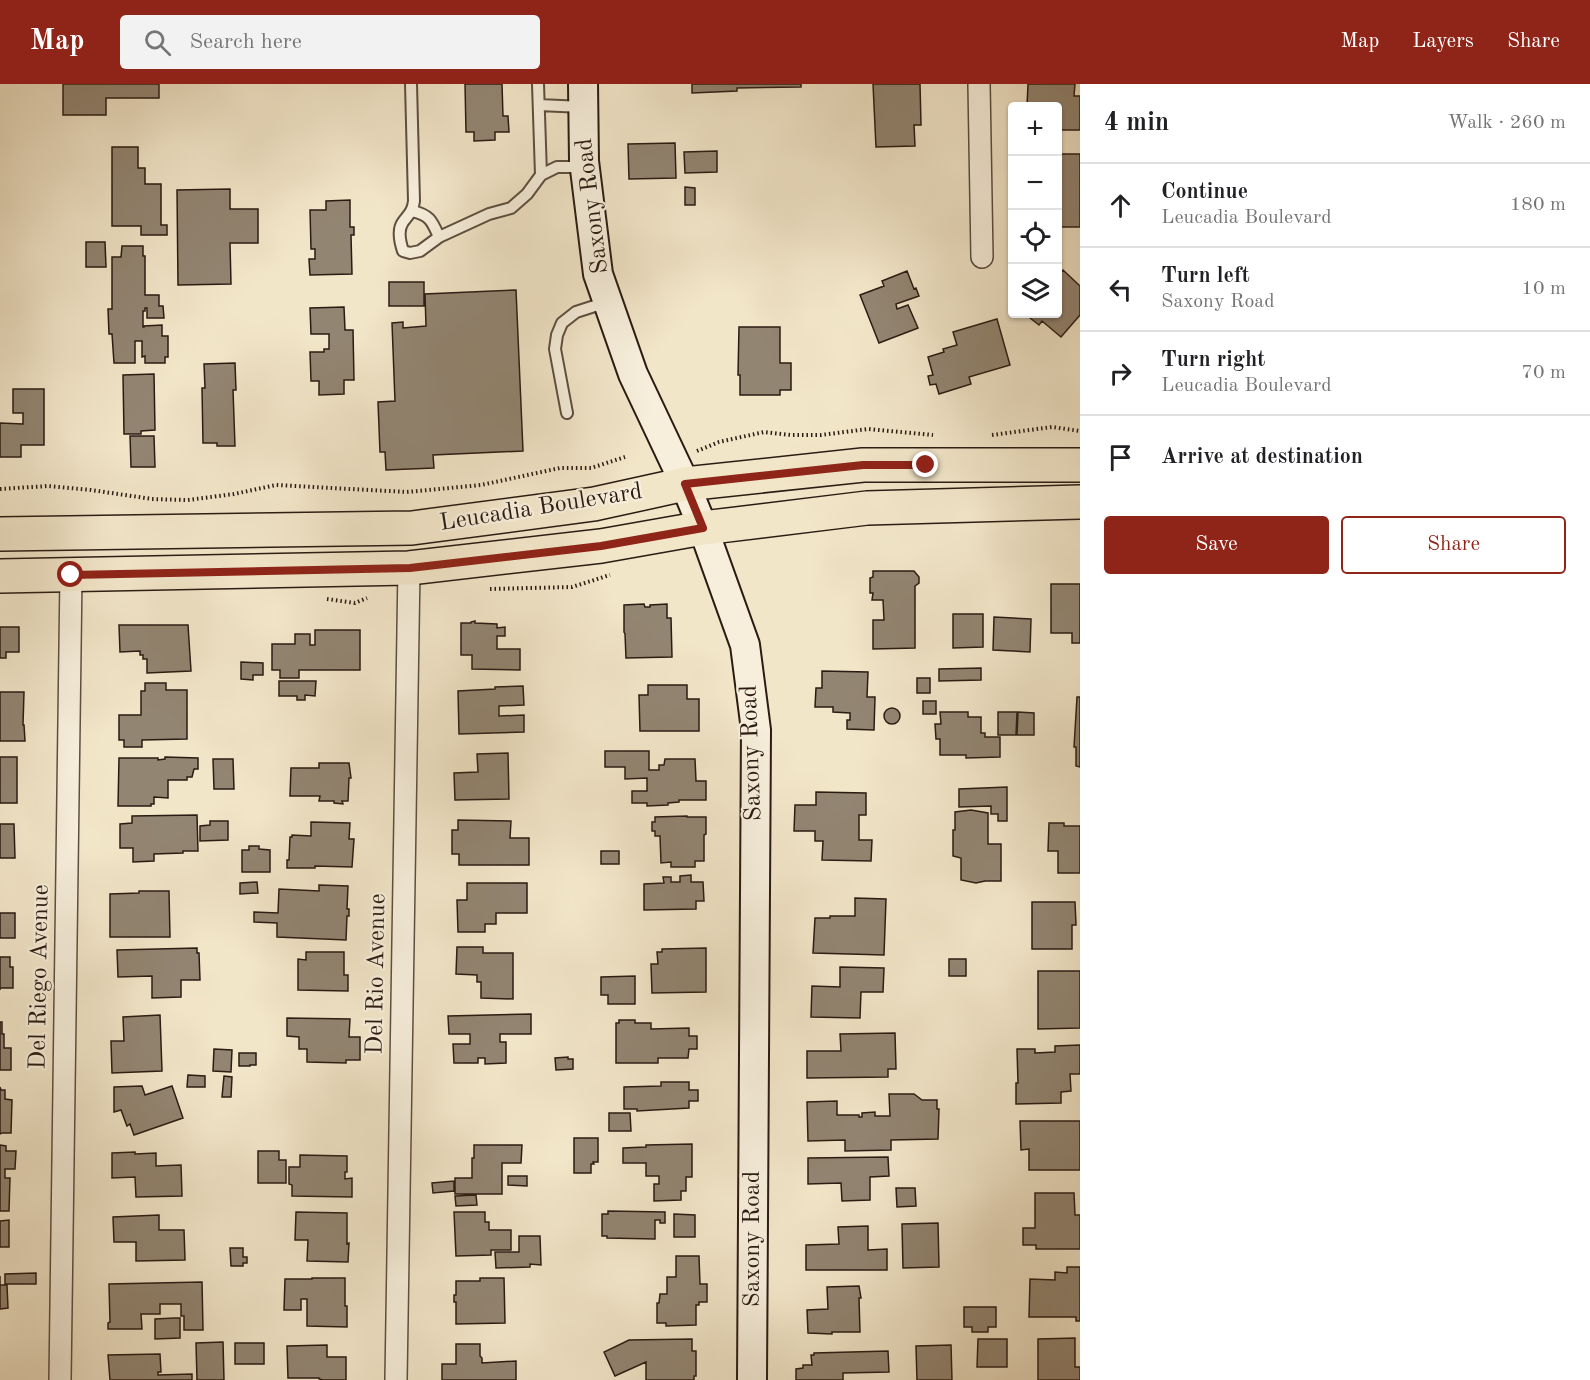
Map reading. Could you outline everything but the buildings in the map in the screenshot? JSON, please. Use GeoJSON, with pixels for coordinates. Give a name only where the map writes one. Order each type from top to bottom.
{"type":"FeatureCollection","features":[{"type":"Feature","properties":{"kind":"main road","name":"Leucadia Boulevard"},"geometry":{"type":"LineString","coordinates":[[0,534],[412,528],[594,504],[685,484],[863,465],[1080,465]]}},
{"type":"Feature","properties":{"kind":"main road","name":"Leucadia Boulevard"},"geometry":{"type":"LineString","coordinates":[[0,576],[410,568],[601,546],[703,528],[867,508],[1080,502]]}},
{"type":"Feature","properties":{"kind":"street"},"geometry":{"type":"LineString","coordinates":[[979,84],[982,257]]}},
{"type":"Feature","properties":{"kind":"street","name":"Saxony Road"},"geometry":{"type":"LineString","coordinates":[[583,95],[585,167],[598,274],[633,374],[685,484],[745,645],[756,730],[752,1380]]}},
{"type":"Feature","properties":{"kind":"street","name":"Del Rio Avenue"},"geometry":{"type":"LineString","coordinates":[[396,1380],[410,568]]}},
{"type":"Feature","properties":{"kind":"street","name":"Del Riego Avenue"},"geometry":{"type":"LineString","coordinates":[[60,1380],[71,575]]}},
{"type":"Feature","properties":{"kind":"lane"},"geometry":{"type":"LineString","coordinates":[[411,84],[414,201],[412,211],[401,224],[399,239],[403,251],[410,253],[420,251],[439,237],[489,214],[511,208],[527,194],[541,175],[557,167],[585,167]]}},
{"type":"Feature","properties":{"kind":"lane"},"geometry":{"type":"LineString","coordinates":[[538,84],[541,175]]}},
{"type":"Feature","properties":{"kind":"lane"},"geometry":{"type":"LineString","coordinates":[[539,105],[583,95]]}},
{"type":"Feature","properties":{"kind":"lane"},"geometry":{"type":"LineString","coordinates":[[412,211],[423,213],[432,221],[439,237]]}},
{"type":"Feature","properties":{"kind":"lane"},"geometry":{"type":"LineString","coordinates":[[567,413],[555,349],[557,335],[562,323],[576,312],[608,302]]}},
{"type":"Feature","properties":{"kind":"path"},"geometry":{"type":"LineString","coordinates":[[985,435],[1052,427],[1080,431]]}},
{"type":"Feature","properties":{"kind":"path"},"geometry":{"type":"LineString","coordinates":[[697,452],[719,442],[764,432],[821,435],[868,429],[943,436]]}},
{"type":"Feature","properties":{"kind":"path"},"geometry":{"type":"LineString","coordinates":[[0,489],[48,486],[152,499],[188,500],[234,494],[276,485],[406,492],[481,485],[560,468],[591,468],[625,457]]}},
{"type":"Feature","properties":{"kind":"route"},"geometry":{"type":"LineString","coordinates":[[71,575],[410,568],[601,546],[703,528],[685,484],[863,465],[926,465]]}}]}
